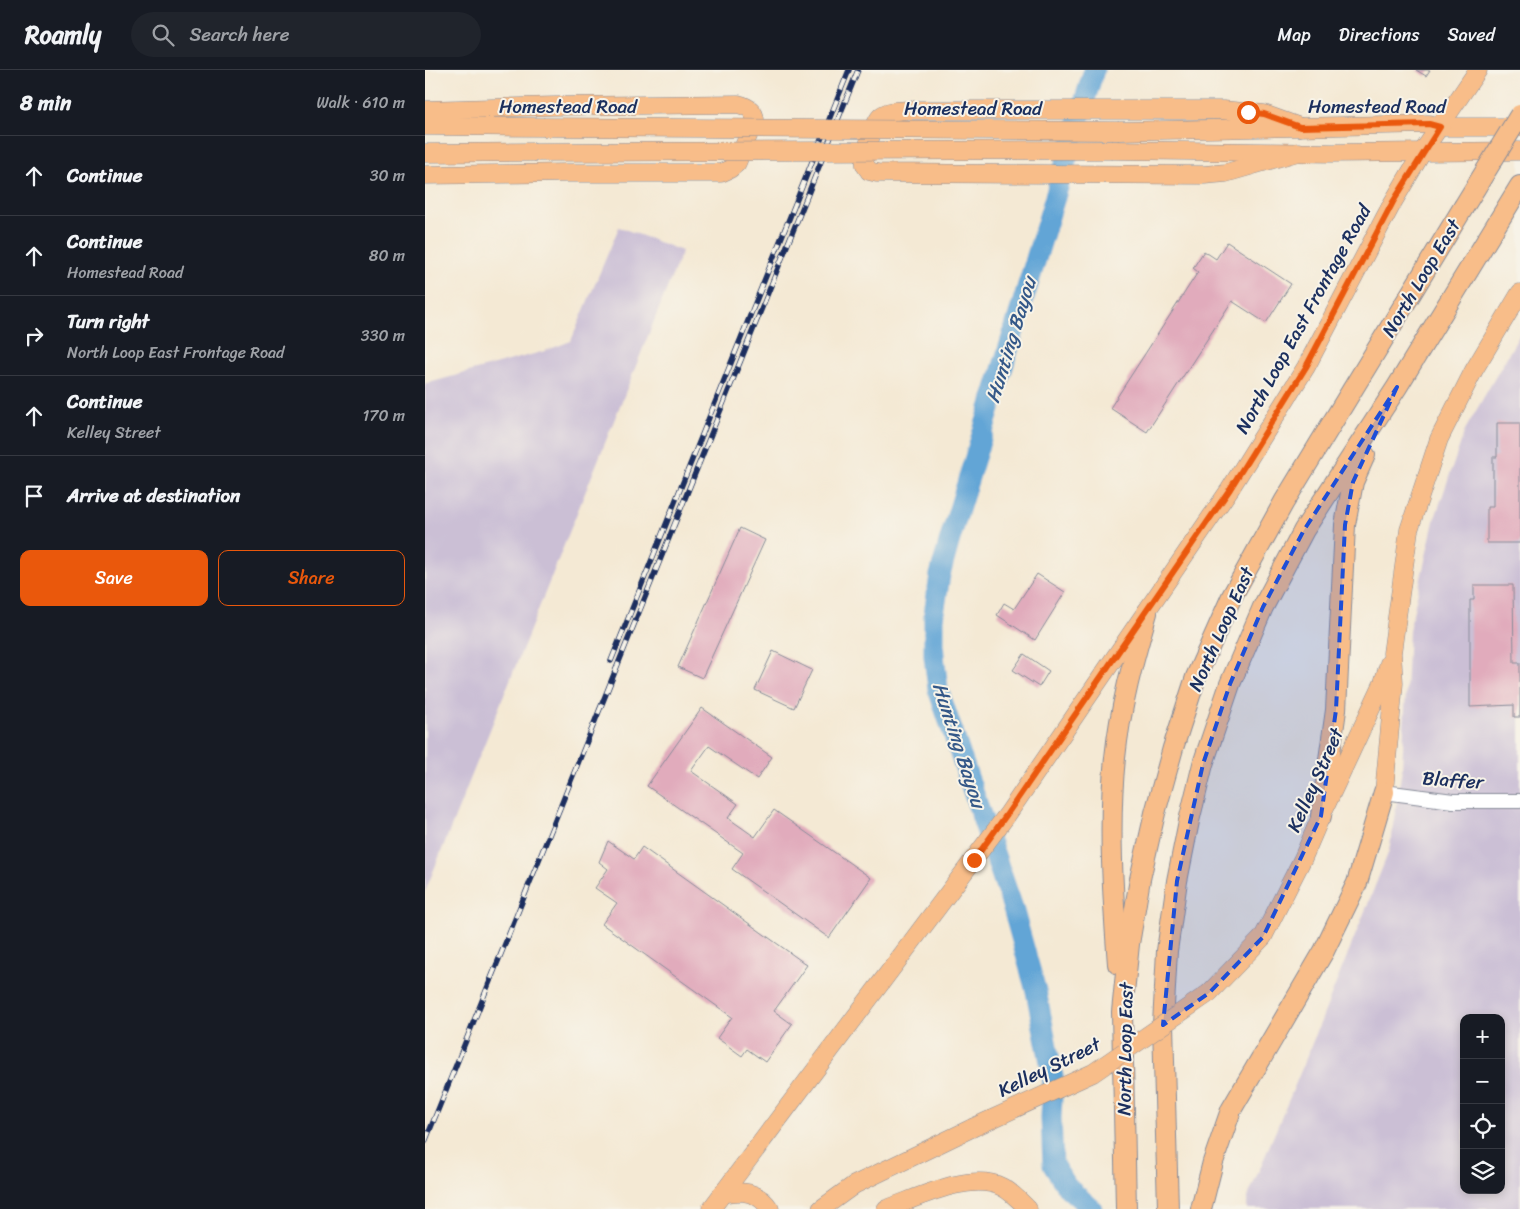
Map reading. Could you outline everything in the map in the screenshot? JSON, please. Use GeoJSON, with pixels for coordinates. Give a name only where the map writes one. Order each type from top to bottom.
{"type":"FeatureCollection","features":[{"type":"Feature","properties":{"kind":"highway","name":"North Loop East"},"geometry":{"type":"LineString","coordinates":[[1126,1205],[1122,1012],[1129,944],[1155,813],[1173,748],[1196,677],[1232,596],[1284,502],[1520,116]]}},
{"type":"Feature","properties":{"kind":"highway","name":"North Loop East"},"geometry":{"type":"LineString","coordinates":[[1168,1209],[1163,1024],[1167,951],[1177,881],[1189,821],[1203,764],[1230,684],[1263,607],[1304,530],[1397,387],[1520,186]]}},
{"type":"Feature","properties":{"kind":"highway"},"geometry":{"type":"LineString","coordinates":[[1321,816],[1336,710],[1345,525],[1353,482],[1397,387]]}},
{"type":"Feature","properties":{"kind":"highway"},"geometry":{"type":"LineString","coordinates":[[1122,1012],[1116,936],[1111,816],[1115,758],[1123,699],[1147,613]]}},
{"type":"Feature","properties":{"kind":"highway"},"geometry":{"type":"LineString","coordinates":[[1201,1209],[1213,1162],[1231,1110],[1324,951],[1353,892],[1384,792]]}},
{"type":"Feature","properties":{"kind":"main road","name":"North Loop East Frontage Road"},"geometry":{"type":"LineString","coordinates":[[1147,613],[1230,489],[1306,367],[1393,202],[1423,152],[1478,70]]}},
{"type":"Feature","properties":{"kind":"main road"},"geometry":{"type":"LineString","coordinates":[[425,110],[554,106],[738,104],[747,106],[755,114],[755,119],[737,163],[730,170],[721,173],[425,175]]}},
{"type":"Feature","properties":{"kind":"main road"},"geometry":{"type":"LineString","coordinates":[[1298,152],[1226,173],[1204,175],[877,173],[869,171],[865,165],[864,157],[875,124],[881,116],[892,112],[908,110],[1223,110],[1264,114],[1300,127]]}},
{"type":"Feature","properties":{"kind":"main road","name":"Homestead Road"},"geometry":{"type":"LineString","coordinates":[[425,126],[1119,130],[1429,124],[1440,127],[1520,127]]}},
{"type":"Feature","properties":{"kind":"main road"},"geometry":{"type":"LineString","coordinates":[[425,153],[1113,150],[1298,152],[1520,151]]}},
{"type":"Feature","properties":{"kind":"main road"},"geometry":{"type":"LineString","coordinates":[[1384,792],[1394,683],[1392,653],[1409,530],[1439,439],[1474,370],[1520,293]]}},
{"type":"Feature","properties":{"kind":"main road"},"geometry":{"type":"LineString","coordinates":[[711,1209],[974,860],[1147,613]]}},
{"type":"Feature","properties":{"kind":"main road","name":"Kelley Street"},"geometry":{"type":"LineString","coordinates":[[821,1209],[854,1186],[972,1128],[1093,1073],[1209,993],[1263,936],[1303,858],[1383,683],[1392,653]]}},
{"type":"Feature","properties":{"kind":"main road"},"geometry":{"type":"LineString","coordinates":[[886,1209],[973,1181],[1000,1186],[1010,1191],[1029,1209]]}},
{"type":"Feature","properties":{"kind":"main road"},"geometry":{"type":"LineString","coordinates":[[722,1194],[736,1191],[753,1194],[760,1198],[770,1209]]}},
{"type":"Feature","properties":{"kind":"street","name":"Blaffer"},"geometry":{"type":"LineString","coordinates":[[1384,792],[1453,801],[1520,801]]}},
{"type":"Feature","properties":{"kind":"highlighted area"},"geometry":{"type":"Polygon","coordinates":[[[1397,387],[1353,482],[1345,525],[1336,710],[1321,816],[1263,937],[1209,993],[1163,1025],[1177,881],[1203,764],[1230,684],[1263,607],[1304,530],[1397,387]]]}},
{"type":"Feature","properties":{"kind":"shaded area"},"geometry":{"type":"Polygon","coordinates":[[[619,227],[682,251],[425,892],[425,384],[545,351],[571,341],[619,227]]]}},
{"type":"Feature","properties":{"kind":"shaded area"},"geometry":{"type":"Polygon","coordinates":[[[1520,334],[1520,1209],[1247,1209],[1247,1199],[1303,1066],[1389,851],[1402,769],[1409,631],[1434,521],[1465,430],[1520,334]]]}},
{"type":"Feature","properties":{"kind":"building"},"geometry":{"type":"Polygon","coordinates":[[[1416,70],[1430,70],[1426,76],[1416,70]]]}},
{"type":"Feature","properties":{"kind":"building"},"geometry":{"type":"Polygon","coordinates":[[[1227,242],[1291,284],[1266,323],[1232,301],[1147,432],[1110,408],[1198,272],[1193,268],[1204,251],[1216,259],[1227,242]]]}},
{"type":"Feature","properties":{"kind":"building"},"geometry":{"type":"Polygon","coordinates":[[[1497,423],[1520,423],[1520,543],[1487,543],[1487,507],[1493,507],[1493,457],[1497,457],[1497,423]]]}},
{"type":"Feature","properties":{"kind":"building"},"geometry":{"type":"Polygon","coordinates":[[[740,528],[765,540],[702,678],[678,667],[740,528]]]}},
{"type":"Feature","properties":{"kind":"building"},"geometry":{"type":"Polygon","coordinates":[[[1037,574],[1065,592],[1035,640],[997,615],[1004,603],[1014,609],[1037,574]]]}},
{"type":"Feature","properties":{"kind":"building"},"geometry":{"type":"Polygon","coordinates":[[[1474,585],[1513,585],[1514,663],[1520,663],[1520,717],[1514,717],[1514,705],[1470,707],[1470,600],[1474,600],[1474,585]]]}},
{"type":"Feature","properties":{"kind":"building"},"geometry":{"type":"Polygon","coordinates":[[[773,651],[812,670],[794,708],[755,690],[773,651]]]}},
{"type":"Feature","properties":{"kind":"building"},"geometry":{"type":"Polygon","coordinates":[[[1024,654],[1049,671],[1039,687],[1013,670],[1024,654]]]}},
{"type":"Feature","properties":{"kind":"building"},"geometry":{"type":"Polygon","coordinates":[[[702,708],[772,757],[757,779],[709,746],[691,771],[738,804],[728,818],[755,837],[774,810],[871,878],[829,938],[732,869],[743,853],[647,786],[702,708]]]}},
{"type":"Feature","properties":{"kind":"building"},"geometry":{"type":"Polygon","coordinates":[[[608,841],[634,859],[642,847],[807,965],[774,1011],[792,1024],[765,1062],[747,1049],[742,1056],[717,1038],[732,1017],[602,924],[617,903],[595,888],[608,869],[599,862],[608,841]]]}},
{"type":"Feature","properties":{"kind":"waterway","name":"Hunting Bayou"},"geometry":{"type":"LineString","coordinates":[[1092,1209],[1067,1187],[1053,1165],[1051,1118],[1053,1077],[1036,991],[1013,908],[938,689],[934,656],[934,614],[940,575],[950,539],[1094,70]]}},
{"type":"Feature","properties":{"kind":"railway"},"geometry":{"type":"LineString","coordinates":[[611,661],[849,70]]}},
{"type":"Feature","properties":{"kind":"railway"},"geometry":{"type":"LineString","coordinates":[[425,1142],[858,70]]}},
{"type":"Feature","properties":{"kind":"route"},"geometry":{"type":"LineString","coordinates":[[974,860],[1147,613],[1230,489],[1306,367],[1393,202],[1440,127],[1429,124],[1300,127],[1264,114],[1248,112]]}}]}
